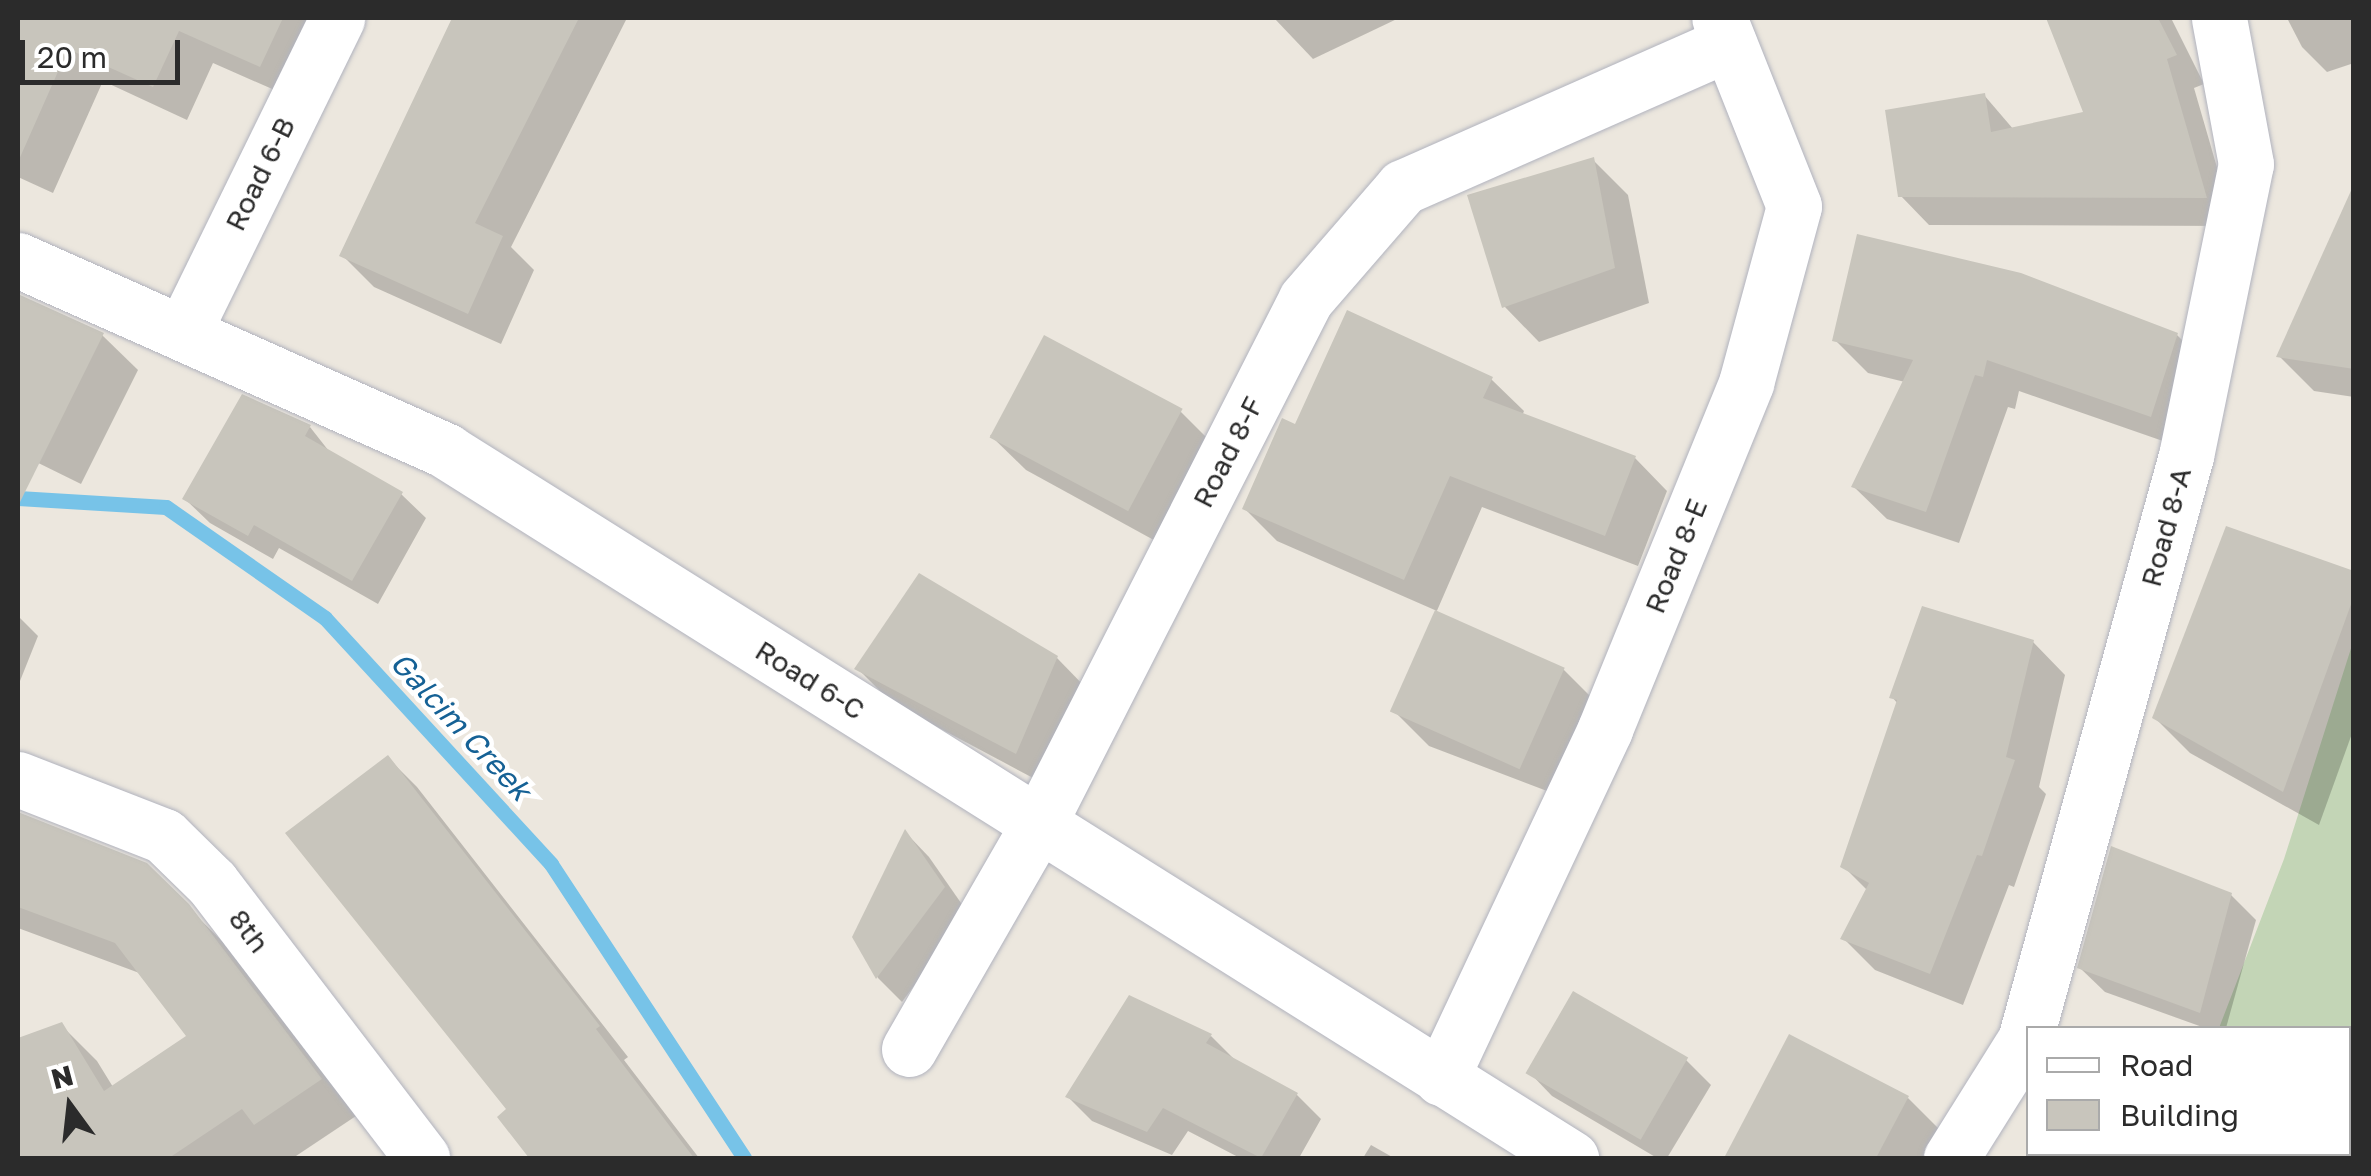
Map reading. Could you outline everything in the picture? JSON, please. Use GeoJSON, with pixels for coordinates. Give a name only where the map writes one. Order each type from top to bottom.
{"type":"FeatureCollection","features":[{"type":"Feature","properties":{"kind":"street","name":"Road 6-B"},"geometry":{"type":"LineString","coordinates":[[184,331],[337,18]]}},
{"type":"Feature","properties":{"kind":"street","name":"Road 8-A"},"geometry":{"type":"LineString","coordinates":[[2030,1026],[2186,456],[2246,164],[2218,18]]}},
{"type":"Feature","properties":{"kind":"street","name":"Road 8-F"},"geometry":{"type":"LineString","coordinates":[[909,1050],[1038,825],[1306,300],[1403,187],[1724,30]]}},
{"type":"Feature","properties":{"kind":"street","name":"Road 8-E"},"geometry":{"type":"LineString","coordinates":[[1440,1078],[1605,729],[1746,382],[1794,206],[1724,30]]}},
{"type":"Feature","properties":{"kind":"street","name":"Road 6-C"},"geometry":{"type":"LineString","coordinates":[[18,260],[184,331],[446,452],[1571,1158]]}},
{"type":"Feature","properties":{"kind":"street","name":"8th"},"geometry":{"type":"LineString","coordinates":[[18,779],[164,836],[212,883],[422,1158]]}},
{"type":"Feature","properties":{"kind":"street","name":"Road 8-A"},"geometry":{"type":"LineString","coordinates":[[1951,1158],[2026,1040]]}},
{"type":"Feature","properties":{"kind":"green space"},"geometry":{"type":"Polygon","coordinates":[[[2353,642],[2353,1158],[2167,1158],[2351,1156],[2351,1026],[2220,1026],[2284,859],[2353,642]]]}},
{"type":"Feature","properties":{"kind":"building"},"geometry":{"type":"Polygon","coordinates":[[[18,18],[283,18],[260,67],[179,31],[153,87],[68,49],[18,162],[18,18]]]}},
{"type":"Feature","properties":{"kind":"building"},"geometry":{"type":"Polygon","coordinates":[[[452,18],[579,18],[475,223],[503,236],[468,314],[339,256],[452,18]]]}},
{"type":"Feature","properties":{"kind":"building"},"geometry":{"type":"Polygon","coordinates":[[[2046,18],[2158,18],[2177,55],[2167,59],[2207,198],[1898,197],[1885,110],[1985,93],[1991,132],[2083,112],[2046,18]]]}},
{"type":"Feature","properties":{"kind":"building"},"geometry":{"type":"Polygon","coordinates":[[[1594,157],[1615,268],[1502,308],[1467,195],[1594,157]]]}},
{"type":"Feature","properties":{"kind":"building"},"geometry":{"type":"Polygon","coordinates":[[[2354,184],[2354,369],[2276,357],[2354,184]]]}},
{"type":"Feature","properties":{"kind":"building"},"geometry":{"type":"Polygon","coordinates":[[[1857,234],[2021,273],[2178,333],[2151,417],[1987,360],[1983,377],[1975,375],[1926,512],[1851,487],[1913,360],[1832,341],[1857,234]]]}},
{"type":"Feature","properties":{"kind":"building"},"geometry":{"type":"Polygon","coordinates":[[[18,294],[104,333],[18,506],[18,294]]]}},
{"type":"Feature","properties":{"kind":"building"},"geometry":{"type":"Polygon","coordinates":[[[1347,310],[1493,377],[1483,398],[1636,456],[1605,536],[1450,476],[1404,580],[1242,509],[1282,418],[1295,424],[1347,310]]]}},
{"type":"Feature","properties":{"kind":"building"},"geometry":{"type":"Polygon","coordinates":[[[1044,335],[1183,409],[1128,511],[990,437],[1044,335]]]}},
{"type":"Feature","properties":{"kind":"building"},"geometry":{"type":"Polygon","coordinates":[[[242,394],[311,425],[305,436],[403,492],[352,581],[254,525],[248,536],[182,499],[242,394]]]}},
{"type":"Feature","properties":{"kind":"building"},"geometry":{"type":"Polygon","coordinates":[[[2226,526],[2354,571],[2354,596],[2283,792],[2152,718],[2226,526]]]}},
{"type":"Feature","properties":{"kind":"building"},"geometry":{"type":"Polygon","coordinates":[[[919,573],[1058,656],[1016,754],[854,669],[919,573]]]}},
{"type":"Feature","properties":{"kind":"building"},"geometry":{"type":"Polygon","coordinates":[[[1922,606],[2034,640],[2006,757],[2015,760],[1982,856],[1977,855],[1930,974],[1840,939],[1869,883],[1840,867],[1897,700],[1889,698],[1922,606]]]}},
{"type":"Feature","properties":{"kind":"building"},"geometry":{"type":"Polygon","coordinates":[[[1435,610],[1565,668],[1520,769],[1390,711],[1435,610]]]}},
{"type":"Feature","properties":{"kind":"building"},"geometry":{"type":"Polygon","coordinates":[[[388,755],[600,1026],[596,1029],[694,1158],[529,1158],[497,1117],[506,1109],[285,833],[388,755]]]}},
{"type":"Feature","properties":{"kind":"building"},"geometry":{"type":"Polygon","coordinates":[[[18,812],[147,863],[189,904],[322,1079],[254,1125],[242,1109],[169,1158],[18,1158],[18,1038],[62,1022],[104,1091],[186,1036],[115,943],[18,907],[18,812]]]}},
{"type":"Feature","properties":{"kind":"building"},"geometry":{"type":"Polygon","coordinates":[[[905,829],[945,887],[876,979],[852,937],[905,829]]]}},
{"type":"Feature","properties":{"kind":"building"},"geometry":{"type":"Polygon","coordinates":[[[2111,846],[2232,893],[2200,1013],[2077,968],[2111,846]]]}},
{"type":"Feature","properties":{"kind":"building"},"geometry":{"type":"Polygon","coordinates":[[[1573,991],[1688,1058],[1641,1140],[1526,1073],[1573,991]]]}},
{"type":"Feature","properties":{"kind":"building"},"geometry":{"type":"Polygon","coordinates":[[[1129,995],[1212,1034],[1206,1043],[1298,1093],[1261,1158],[1163,1108],[1147,1132],[1065,1097],[1129,995]]]}},
{"type":"Feature","properties":{"kind":"building"},"geometry":{"type":"Polygon","coordinates":[[[1789,1034],[1909,1096],[1876,1158],[1724,1158],[1789,1034]]]}},
{"type":"Feature","properties":{"kind":"waterway","name":"Galcim Creek"},"geometry":{"type":"LineString","coordinates":[[18,498],[166,507],[325,618],[551,864],[744,1158]]}}]}
